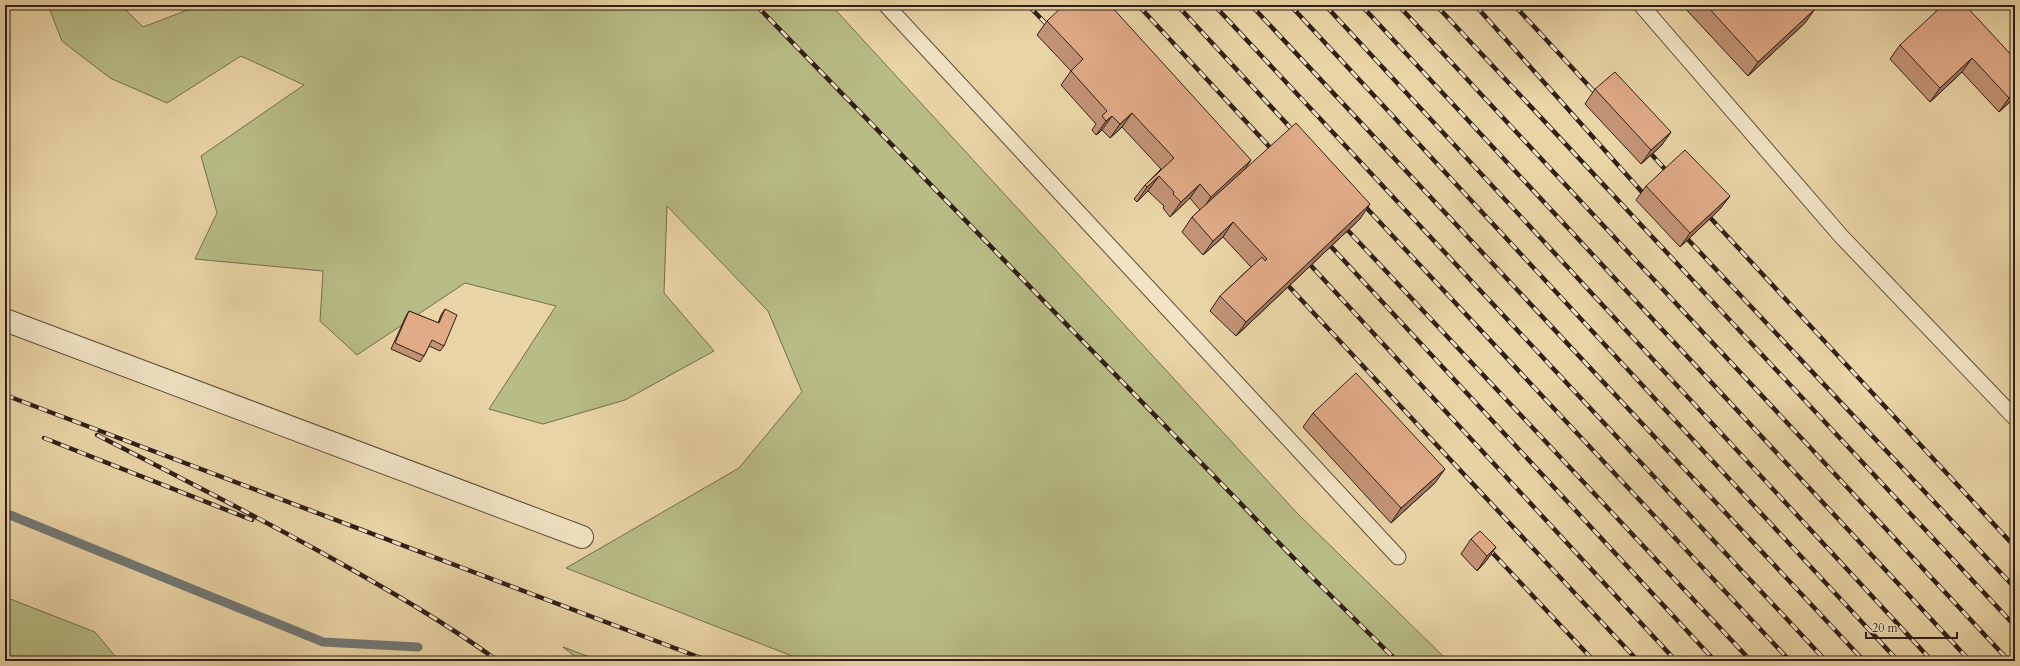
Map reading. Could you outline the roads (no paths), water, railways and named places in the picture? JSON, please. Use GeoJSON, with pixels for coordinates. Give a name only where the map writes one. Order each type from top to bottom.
{"type":"FeatureCollection","features":[{"type":"Feature","properties":{"kind":"street"},"geometry":{"type":"LineString","coordinates":[[5,320],[582,537]]}},
{"type":"Feature","properties":{"kind":"lane"},"geometry":{"type":"LineString","coordinates":[[886,5],[1398,557]]}},
{"type":"Feature","properties":{"kind":"lane"},"geometry":{"type":"LineString","coordinates":[[1641,5],[1841,236],[2015,418]]}},
{"type":"Feature","properties":{"kind":"waterway"},"geometry":{"type":"LineString","coordinates":[[5,513],[323,642],[418,647]]}},
{"type":"Feature","properties":{"kind":"railway"},"geometry":{"type":"LineString","coordinates":[[756,5],[1317,582],[1397,661]]}},
{"type":"Feature","properties":{"kind":"railway"},"geometry":{"type":"LineString","coordinates":[[1028,5],[1053,31]]}},
{"type":"Feature","properties":{"kind":"railway"},"geometry":{"type":"LineString","coordinates":[[1138,5],[1277,155]]}},
{"type":"Feature","properties":{"kind":"railway"},"geometry":{"type":"LineString","coordinates":[[1177,5],[1298,136]]}},
{"type":"Feature","properties":{"kind":"railway"},"geometry":{"type":"LineString","coordinates":[[1214,5],[1826,661]]}},
{"type":"Feature","properties":{"kind":"railway"},"geometry":{"type":"LineString","coordinates":[[1251,5],[1864,661]]}},
{"type":"Feature","properties":{"kind":"railway"},"geometry":{"type":"LineString","coordinates":[[1290,5],[1898,661]]}},
{"type":"Feature","properties":{"kind":"railway"},"geometry":{"type":"LineString","coordinates":[[1325,5],[1932,661]]}},
{"type":"Feature","properties":{"kind":"railway"},"geometry":{"type":"LineString","coordinates":[[1361,5],[1970,661]]}},
{"type":"Feature","properties":{"kind":"railway"},"geometry":{"type":"LineString","coordinates":[[1398,5],[2009,661]]}},
{"type":"Feature","properties":{"kind":"railway"},"geometry":{"type":"LineString","coordinates":[[1436,5],[2015,626]]}},
{"type":"Feature","properties":{"kind":"railway"},"geometry":{"type":"LineString","coordinates":[[1475,5],[1650,201]]}},
{"type":"Feature","properties":{"kind":"railway"},"geometry":{"type":"LineString","coordinates":[[1514,5],[1601,99]]}},
{"type":"Feature","properties":{"kind":"railway"},"geometry":{"type":"LineString","coordinates":[[1644,146],[1672,177]]}},
{"type":"Feature","properties":{"kind":"railway"},"geometry":{"type":"LineString","coordinates":[[1360,201],[1790,661]]}},
{"type":"Feature","properties":{"kind":"railway"},"geometry":{"type":"LineString","coordinates":[[1704,211],[2015,547]]}},
{"type":"Feature","properties":{"kind":"railway"},"geometry":{"type":"LineString","coordinates":[[1340,222],[1751,661]]}},
{"type":"Feature","properties":{"kind":"railway"},"geometry":{"type":"LineString","coordinates":[[1681,232],[2015,588]]}},
{"type":"Feature","properties":{"kind":"railway"},"geometry":{"type":"LineString","coordinates":[[1324,239],[1715,661]]}},
{"type":"Feature","properties":{"kind":"railway"},"geometry":{"type":"LineString","coordinates":[[1303,257],[1676,661]]}},
{"type":"Feature","properties":{"kind":"railway"},"geometry":{"type":"LineString","coordinates":[[1281,278],[1638,661]]}},
{"type":"Feature","properties":{"kind":"railway"},"geometry":{"type":"LineString","coordinates":[[5,395],[709,661]]}},
{"type":"Feature","properties":{"kind":"railway"},"geometry":{"type":"LineString","coordinates":[[97,435],[246,512],[397,595],[438,620],[498,661]]}},
{"type":"Feature","properties":{"kind":"railway"},"geometry":{"type":"LineString","coordinates":[[44,438],[252,520]]}},
{"type":"Feature","properties":{"kind":"railway"},"geometry":{"type":"LineString","coordinates":[[1487,547],[1594,661]]}}]}
